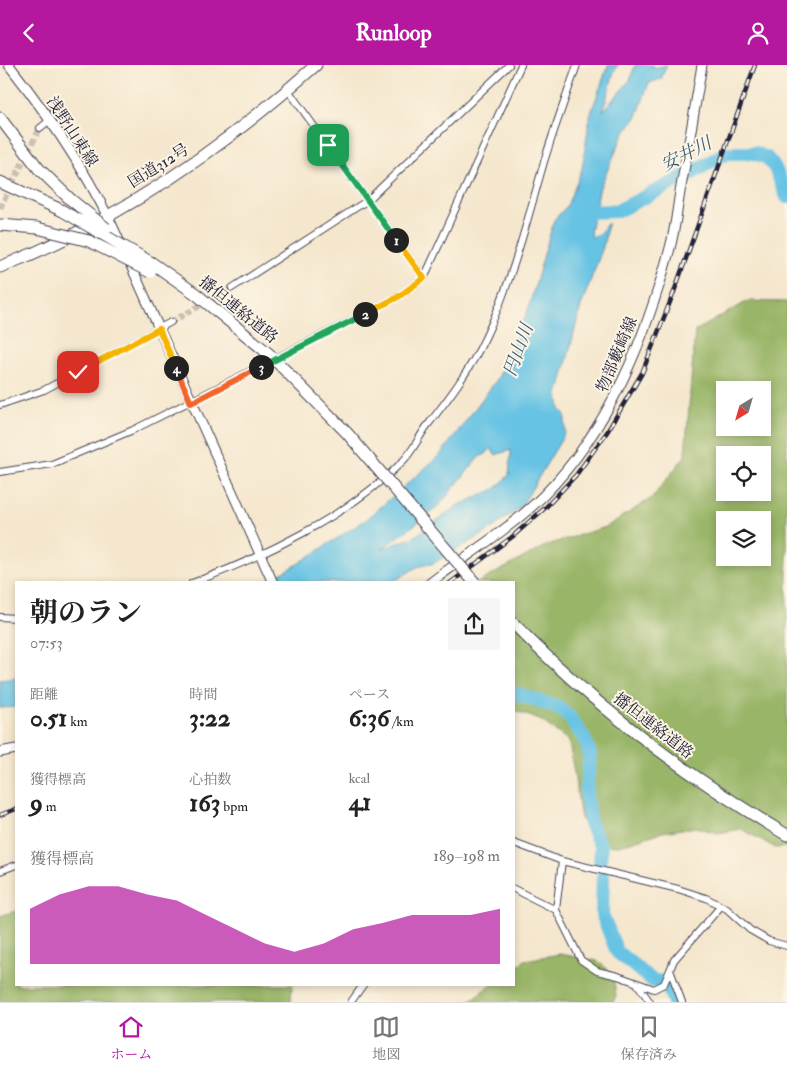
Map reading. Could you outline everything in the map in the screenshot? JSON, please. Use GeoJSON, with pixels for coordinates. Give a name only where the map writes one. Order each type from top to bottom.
{"type":"FeatureCollection","features":[{"type":"Feature","properties":{"kind":"highway","name":"国道312号"},"geometry":{"type":"LineString","coordinates":[[0,267],[108,215],[220,145],[316,65]]}},
{"type":"Feature","properties":{"kind":"highway"},"geometry":{"type":"LineString","coordinates":[[0,118],[34,163],[70,199],[152,264]]}},
{"type":"Feature","properties":{"kind":"highway"},"geometry":{"type":"LineString","coordinates":[[0,182],[61,210],[152,264]]}},
{"type":"Feature","properties":{"kind":"highway"},"geometry":{"type":"LineString","coordinates":[[0,225],[37,228],[89,241],[152,264]]}},
{"type":"Feature","properties":{"kind":"highway","name":"播但連絡道路"},"geometry":{"type":"LineString","coordinates":[[152,264],[241,330],[269,354],[347,433],[473,581]]}},
{"type":"Feature","properties":{"kind":"highway","name":"播但連絡道路"},"geometry":{"type":"LineString","coordinates":[[515,624],[592,697],[659,751],[708,786],[787,835]]}},
{"type":"Feature","properties":{"kind":"main road","name":"浅野山東線"},"geometry":{"type":"LineString","coordinates":[[9,65],[50,120],[108,215],[271,581]]}},
{"type":"Feature","properties":{"kind":"main road","name":"物部藪崎線"},"geometry":{"type":"LineString","coordinates":[[433,581],[507,527],[544,494],[579,452],[604,415],[624,379],[647,319],[671,246],[702,65]]}},
{"type":"Feature","properties":{"kind":"main road"},"geometry":{"type":"LineString","coordinates":[[0,752],[15,749]]}},
{"type":"Feature","properties":{"kind":"street"},"geometry":{"type":"LineString","coordinates":[[232,288],[368,200],[510,65]]}},
{"type":"Feature","properties":{"kind":"street"},"geometry":{"type":"LineString","coordinates":[[0,472],[52,464],[191,403],[398,297],[424,278],[521,65]]}},
{"type":"Feature","properties":{"kind":"street"},"geometry":{"type":"LineString","coordinates":[[197,581],[261,557],[331,516],[366,492],[402,462],[461,382],[485,338],[513,266],[577,65]]}},
{"type":"Feature","properties":{"kind":"street"},"geometry":{"type":"LineString","coordinates":[[288,90],[424,278]]}},
{"type":"Feature","properties":{"kind":"street"},"geometry":{"type":"LineString","coordinates":[[40,128],[50,120]]}},
{"type":"Feature","properties":{"kind":"street"},"geometry":{"type":"LineString","coordinates":[[0,405],[44,390],[171,322]]}},
{"type":"Feature","properties":{"kind":"street"},"geometry":{"type":"LineString","coordinates":[[0,617],[15,617]]}},
{"type":"Feature","properties":{"kind":"street"},"geometry":{"type":"LineString","coordinates":[[515,843],[562,861],[678,889],[706,898],[721,906],[750,930],[769,941],[787,946]]}},
{"type":"Feature","properties":{"kind":"street"},"geometry":{"type":"LineString","coordinates":[[562,861],[556,911],[581,960],[597,971],[654,989],[664,984],[674,961],[721,906]]}},
{"type":"Feature","properties":{"kind":"street"},"geometry":{"type":"LineString","coordinates":[[0,871],[15,865]]}},
{"type":"Feature","properties":{"kind":"street"},"geometry":{"type":"LineString","coordinates":[[515,890],[556,911]]}},
{"type":"Feature","properties":{"kind":"street"},"geometry":{"type":"LineString","coordinates":[[669,973],[682,1002]]}},
{"type":"Feature","properties":{"kind":"street"},"geometry":{"type":"LineString","coordinates":[[634,982],[643,990],[650,1002]]}},
{"type":"Feature","properties":{"kind":"street"},"geometry":{"type":"LineString","coordinates":[[351,1002],[363,986]]}},
{"type":"Feature","properties":{"kind":"green space"},"geometry":{"type":"Polygon","coordinates":[[[748,301],[787,302],[787,847],[776,848],[741,829],[718,833],[696,827],[662,832],[618,846],[594,844],[581,818],[569,741],[542,721],[515,710],[515,581],[481,581],[547,545],[606,527],[652,498],[685,456],[695,331],[748,301]]]}},
{"type":"Feature","properties":{"kind":"green space"},"geometry":{"type":"Polygon","coordinates":[[[15,911],[15,986],[292,986],[291,1002],[0,1002],[0,916],[15,911]]]}},
{"type":"Feature","properties":{"kind":"green space"},"geometry":{"type":"Polygon","coordinates":[[[560,954],[598,961],[613,974],[616,996],[613,1002],[469,1002],[489,986],[515,986],[515,967],[525,960],[560,954]]]}},
{"type":"Feature","properties":{"kind":"water","name":"円山川"},"geometry":{"type":"Polygon","coordinates":[[[608,65],[618,65],[614,72],[603,111],[630,80],[635,65],[654,65],[653,68],[667,65],[661,79],[649,83],[637,116],[623,135],[600,187],[590,231],[592,237],[599,234],[608,223],[603,247],[581,306],[558,395],[560,409],[565,415],[565,433],[521,507],[487,532],[434,563],[417,567],[395,581],[267,581],[293,567],[367,519],[441,454],[498,378],[527,313],[554,220],[567,206],[582,169],[590,116],[608,65]],[[491,448],[486,454],[479,457],[437,508],[382,549],[414,537],[457,506],[495,489],[509,475],[511,450],[495,455],[491,448]]]}},
{"type":"Feature","properties":{"kind":"water"},"geometry":{"type":"Polygon","coordinates":[[[15,678],[15,707],[0,708],[0,680],[15,678]]]}},
{"type":"Feature","properties":{"kind":"waterway","name":"安井川"},"geometry":{"type":"LineString","coordinates":[[582,212],[617,211],[729,153],[755,153],[767,158],[775,168],[787,197]]}},
{"type":"Feature","properties":{"kind":"waterway"},"geometry":{"type":"LineString","coordinates":[[515,693],[559,708],[570,718],[584,738],[590,754],[586,794],[590,824],[601,847],[600,865]]}},
{"type":"Feature","properties":{"kind":"waterway"},"geometry":{"type":"LineString","coordinates":[[603,877],[602,914],[617,952],[653,981],[666,982],[674,1002]]}},
{"type":"Feature","properties":{"kind":"tunnel"},"geometry":{"type":"LineString","coordinates":[[0,208],[40,128]]}},
{"type":"Feature","properties":{"kind":"tunnel"},"geometry":{"type":"LineString","coordinates":[[171,322],[232,288]]}},
{"type":"Feature","properties":{"kind":"railway"},"geometry":{"type":"LineString","coordinates":[[453,581],[512,537],[546,507],[576,475],[607,432],[642,373],[674,292],[755,65]]}},
{"type":"Feature","properties":{"kind":"railway"},"geometry":{"type":"LineString","coordinates":[[0,815],[15,809]]}},
{"type":"Feature","properties":{"kind":"route"},"geometry":{"type":"LineString","coordinates":[[78,372],[159,329],[191,403],[398,297],[424,278],[328,145]]}}]}
